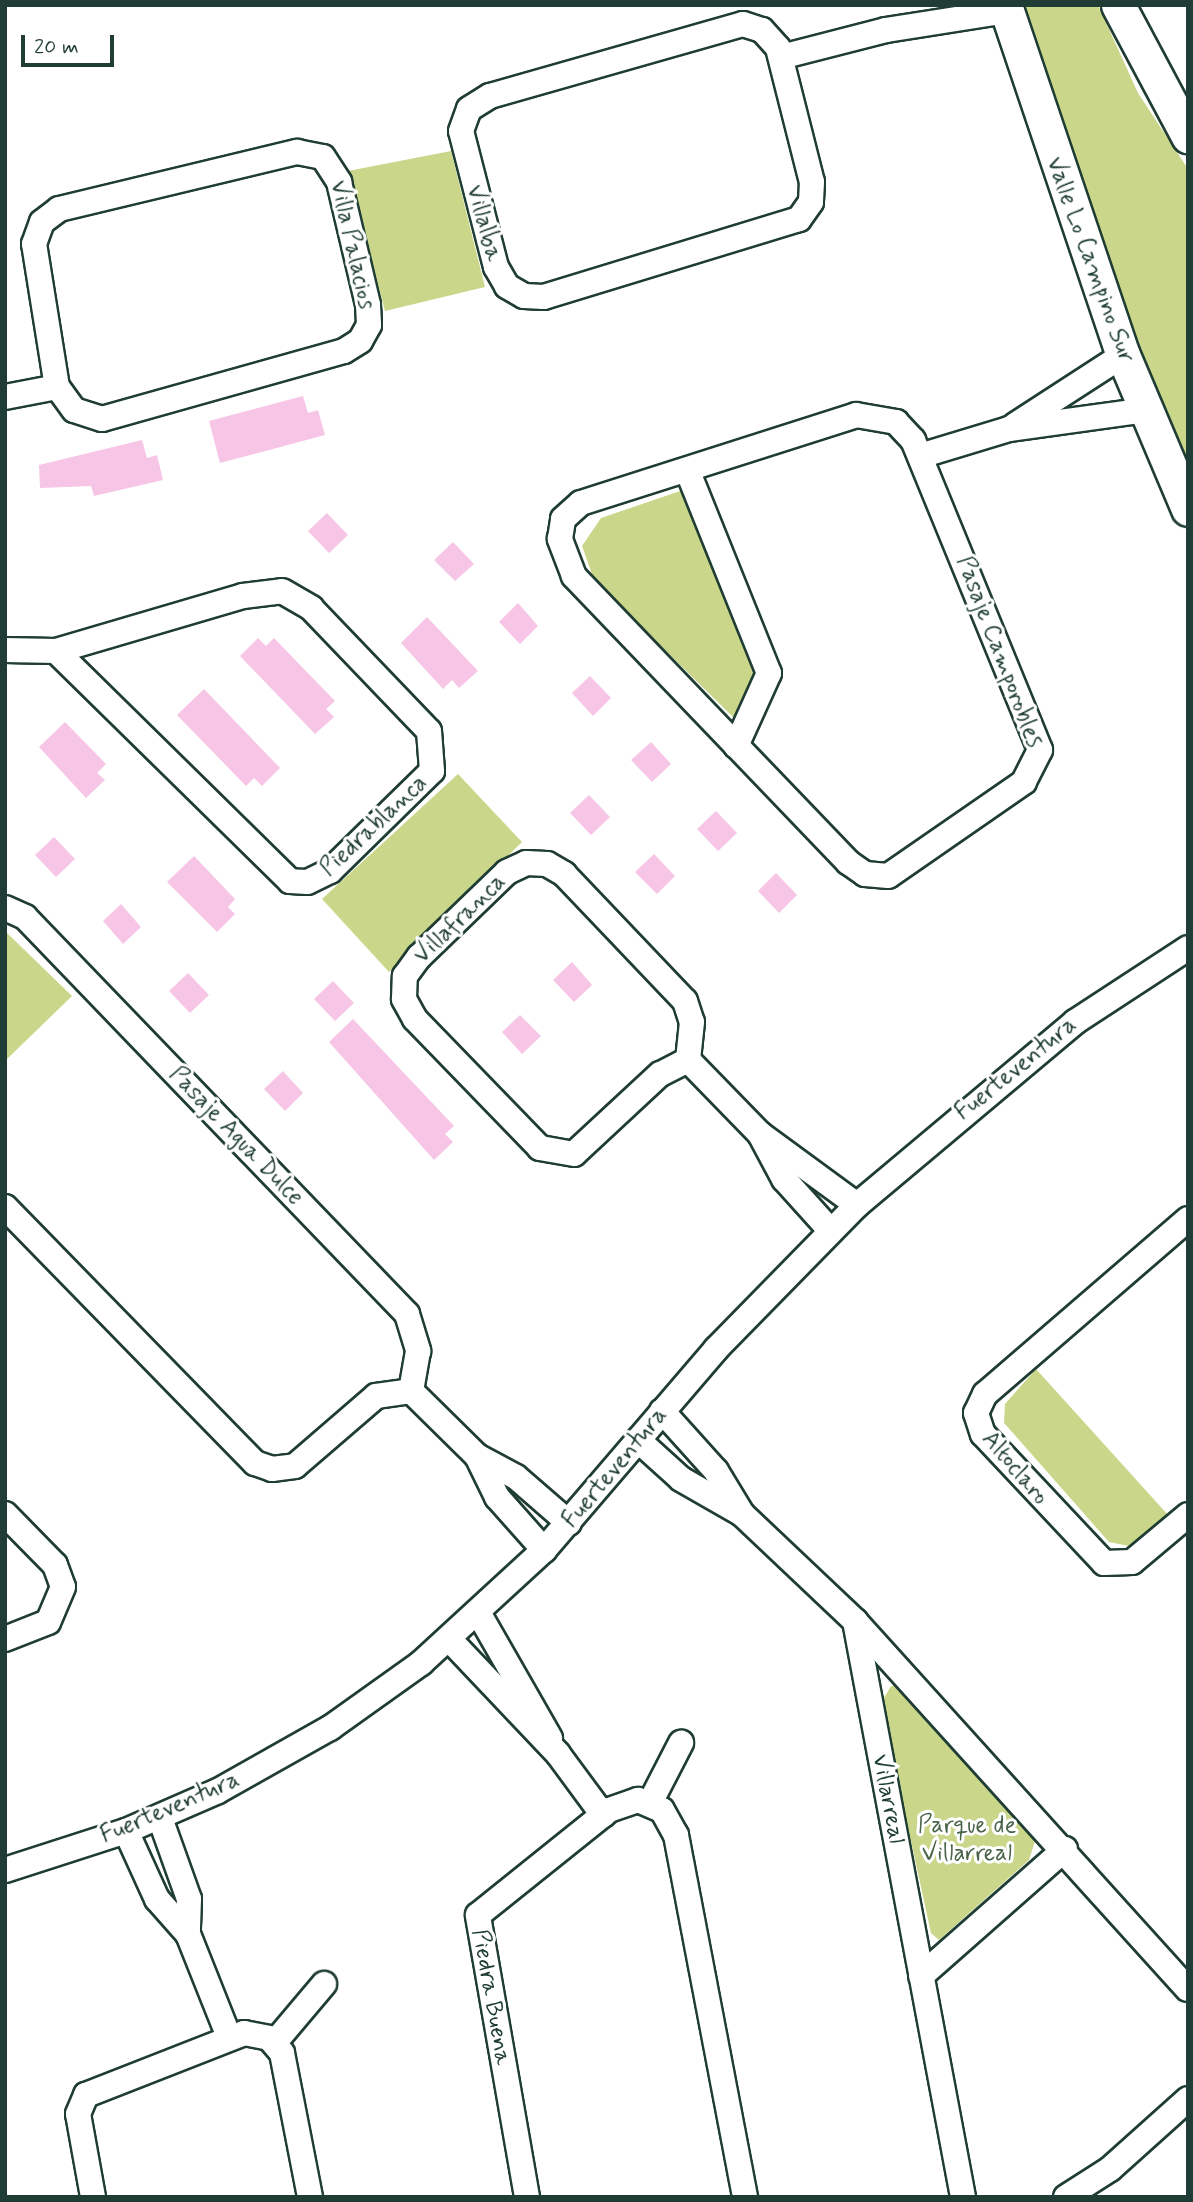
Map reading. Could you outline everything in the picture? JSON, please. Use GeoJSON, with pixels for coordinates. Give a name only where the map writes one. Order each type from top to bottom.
{"type":"FeatureCollection","features":[{"type":"Feature","properties":{"kind":"street"},"geometry":{"type":"LineString","coordinates":[[886,30],[932,5]]}},
{"type":"Feature","properties":{"kind":"street"},"geometry":{"type":"LineString","coordinates":[[1118,5],[1188,136]]}},
{"type":"Feature","properties":{"kind":"street"},"geometry":{"type":"LineString","coordinates":[[781,57],[886,30],[1006,8]]}},
{"type":"Feature","properties":{"kind":"street","name":"Valle Lo Campino Sur"},"geometry":{"type":"LineString","coordinates":[[1006,8],[1123,355],[1188,509]]}},
{"type":"Feature","properties":{"kind":"street","name":"Villalba"},"geometry":{"type":"LineString","coordinates":[[733,25],[762,30],[781,57],[813,182],[811,202],[799,219],[544,297],[524,296],[507,286],[496,267],[461,131],[478,101],[733,25]]}},
{"type":"Feature","properties":{"kind":"street","name":"Villa Palacios"},"geometry":{"type":"LineString","coordinates":[[297,152],[316,154],[331,165],[368,305],[369,325],[360,341],[344,351],[102,419],[74,410],[57,387],[34,244],[50,215],[297,152]]}},
{"type":"Feature","properties":{"kind":"street"},"geometry":{"type":"LineString","coordinates":[[1009,429],[1123,355]]}},
{"type":"Feature","properties":{"kind":"street"},"geometry":{"type":"LineString","coordinates":[[5,397],[57,387]]}},
{"type":"Feature","properties":{"kind":"street"},"geometry":{"type":"LineString","coordinates":[[920,456],[1009,429],[1146,410]]}},
{"type":"Feature","properties":{"kind":"street","name":"Pasaje Camporobles"},"geometry":{"type":"LineString","coordinates":[[868,414],[896,422],[920,456],[1038,740],[1036,769],[912,866],[875,876],[848,862],[574,576],[561,552],[561,529],[574,507],[688,472],[868,414]]}},
{"type":"Feature","properties":{"kind":"street"},"geometry":{"type":"LineString","coordinates":[[688,472],[769,673],[736,746]]}},
{"type":"Feature","properties":{"kind":"street","name":"Piedrablanca"},"geometry":{"type":"LineString","coordinates":[[5,650],[56,651],[250,594],[282,591],[311,608],[429,731],[432,771],[330,871],[307,883],[289,881],[56,651]]}},
{"type":"Feature","properties":{"kind":"street","name":"Villafranca"},"geometry":{"type":"LineString","coordinates":[[526,863],[547,864],[685,1001],[692,1022],[688,1060],[660,1074],[585,1150],[551,1154],[415,1019],[404,999],[405,976],[507,872],[526,863]]}},
{"type":"Feature","properties":{"kind":"street","name":"Pasaje Agua Dulce"},"geometry":{"type":"LineString","coordinates":[[5,908],[25,917],[407,1314],[418,1351],[411,1391]]}},
{"type":"Feature","properties":{"kind":"street","name":"Fuerteventura"},"geometry":{"type":"LineString","coordinates":[[5,1870],[160,1818],[330,1728],[450,1640],[544,1550],[662,1411],[830,1230],[996,1084],[1157,963],[1188,933]]}},
{"type":"Feature","properties":{"kind":"street","name":"Fuerteventura"},"geometry":{"type":"LineString","coordinates":[[1157,963],[1188,948]]}},
{"type":"Feature","properties":{"kind":"street"},"geometry":{"type":"LineString","coordinates":[[688,1060],[760,1134],[857,1205]]}},
{"type":"Feature","properties":{"kind":"street"},"geometry":{"type":"LineString","coordinates":[[760,1134],[783,1179],[830,1230]]}},
{"type":"Feature","properties":{"kind":"street"},"geometry":{"type":"LineString","coordinates":[[5,1207],[263,1467],[295,1466],[376,1396],[411,1391],[477,1456],[516,1476],[569,1523]]}},
{"type":"Feature","properties":{"kind":"street","name":"Altoclaro"},"geometry":{"type":"LineString","coordinates":[[1188,1219],[1002,1379],[976,1413],[983,1434],[1104,1563],[1132,1562],[1188,1514]]}},
{"type":"Feature","properties":{"kind":"street"},"geometry":{"type":"LineString","coordinates":[[662,1411],[716,1471],[742,1514]]}},
{"type":"Feature","properties":{"kind":"street"},"geometry":{"type":"LineString","coordinates":[[638,1440],[681,1479],[742,1514],[855,1621],[1065,1849],[1188,1989]]}},
{"type":"Feature","properties":{"kind":"street"},"geometry":{"type":"LineString","coordinates":[[477,1456],[497,1497],[544,1550]]}},
{"type":"Feature","properties":{"kind":"street"},"geometry":{"type":"LineString","coordinates":[[5,1514],[55,1565],[63,1587],[48,1622],[5,1639]]}},
{"type":"Feature","properties":{"kind":"street"},"geometry":{"type":"LineString","coordinates":[[479,1614],[520,1675],[558,1754]]}},
{"type":"Feature","properties":{"kind":"street","name":"Villarreal"},"geometry":{"type":"LineString","coordinates":[[855,1621],[963,2197]]}},
{"type":"Feature","properties":{"kind":"street"},"geometry":{"type":"LineString","coordinates":[[450,1640],[558,1754],[603,1815]]}},
{"type":"Feature","properties":{"kind":"street"},"geometry":{"type":"LineString","coordinates":[[681,1743],[650,1803],[672,1821],[676,1835],[745,2197]]}},
{"type":"Feature","properties":{"kind":"street","name":"Piedra Buena"},"geometry":{"type":"LineString","coordinates":[[527,2197],[475,1925],[484,1905],[603,1815],[626,1801],[650,1803]]}},
{"type":"Feature","properties":{"kind":"street"},"geometry":{"type":"LineString","coordinates":[[160,1818],[189,1899],[188,1934]]}},
{"type":"Feature","properties":{"kind":"street"},"geometry":{"type":"LineString","coordinates":[[126,1831],[157,1899],[188,1934],[229,2037]]}},
{"type":"Feature","properties":{"kind":"street"},"geometry":{"type":"LineString","coordinates":[[921,1976],[1065,1849]]}},
{"type":"Feature","properties":{"kind":"street"},"geometry":{"type":"LineString","coordinates":[[275,2042],[324,1984]]}},
{"type":"Feature","properties":{"kind":"street"},"geometry":{"type":"LineString","coordinates":[[93,2197],[78,2114],[86,2095],[229,2037],[252,2033],[275,2042]]}},
{"type":"Feature","properties":{"kind":"street"},"geometry":{"type":"LineString","coordinates":[[275,2042],[310,2197]]}},
{"type":"Feature","properties":{"kind":"street"},"geometry":{"type":"LineString","coordinates":[[1066,2197],[1110,2169],[1188,2099]]}},
{"type":"Feature","properties":{"kind":"green space"},"geometry":{"type":"Polygon","coordinates":[[[1014,5],[1098,5],[1138,93],[1188,169],[1188,478],[1014,5]]]}},
{"type":"Feature","properties":{"kind":"green space"},"geometry":{"type":"Polygon","coordinates":[[[451,151],[485,287],[385,311],[348,171],[451,151]]]}},
{"type":"Feature","properties":{"kind":"green space"},"geometry":{"type":"Polygon","coordinates":[[[686,489],[768,669],[736,720],[594,580],[582,546],[601,518],[686,489]]]}},
{"type":"Feature","properties":{"kind":"green space"},"geometry":{"type":"Polygon","coordinates":[[[458,774],[522,842],[389,972],[322,899],[458,774]]]}},
{"type":"Feature","properties":{"kind":"green space"},"geometry":{"type":"Polygon","coordinates":[[[5,931],[72,996],[5,1061],[5,931]]]}},
{"type":"Feature","properties":{"kind":"green space"},"geometry":{"type":"Polygon","coordinates":[[[1036,1369],[1169,1516],[1144,1539],[1129,1546],[1109,1542],[1004,1423],[1005,1404],[1036,1369]]]}},
{"type":"Feature","properties":{"kind":"green space","name":"Parque de Villarreal"},"geometry":{"type":"Polygon","coordinates":[[[891,1686],[899,1686],[1035,1841],[1029,1860],[939,1940],[931,1933],[881,1703],[891,1686]]]}},
{"type":"Feature","properties":{"kind":"building"},"geometry":{"type":"Polygon","coordinates":[[[303,396],[308,413],[318,410],[325,435],[220,463],[209,421],[303,396]]]}},
{"type":"Feature","properties":{"kind":"building"},"geometry":{"type":"Polygon","coordinates":[[[142,440],[147,458],[157,455],[163,480],[94,496],[91,486],[40,488],[39,465],[142,440]]]}},
{"type":"Feature","properties":{"kind":"building"},"geometry":{"type":"Polygon","coordinates":[[[327,513],[348,535],[329,553],[308,531],[327,513]]]}},
{"type":"Feature","properties":{"kind":"building"},"geometry":{"type":"Polygon","coordinates":[[[453,542],[474,564],[455,581],[434,560],[453,542]]]}},
{"type":"Feature","properties":{"kind":"building"},"geometry":{"type":"Polygon","coordinates":[[[518,603],[538,626],[520,644],[499,622],[518,603]]]}},
{"type":"Feature","properties":{"kind":"building"},"geometry":{"type":"Polygon","coordinates":[[[427,617],[478,671],[459,688],[452,680],[443,689],[401,643],[427,617]]]}},
{"type":"Feature","properties":{"kind":"building"},"geometry":{"type":"Polygon","coordinates":[[[258,638],[266,646],[274,638],[335,701],[326,709],[334,717],[315,734],[240,656],[258,638]]]}},
{"type":"Feature","properties":{"kind":"building"},"geometry":{"type":"Polygon","coordinates":[[[590,676],[611,698],[593,716],[572,693],[590,676]]]}},
{"type":"Feature","properties":{"kind":"building"},"geometry":{"type":"Polygon","coordinates":[[[204,689],[280,768],[262,786],[254,778],[246,786],[177,715],[204,689]]]}},
{"type":"Feature","properties":{"kind":"building"},"geometry":{"type":"Polygon","coordinates":[[[65,722],[106,764],[97,773],[105,780],[86,798],[39,747],[65,722]]]}},
{"type":"Feature","properties":{"kind":"building"},"geometry":{"type":"Polygon","coordinates":[[[651,742],[671,764],[652,782],[631,760],[651,742]]]}},
{"type":"Feature","properties":{"kind":"building"},"geometry":{"type":"Polygon","coordinates":[[[589,795],[610,817],[591,835],[570,813],[589,795]]]}},
{"type":"Feature","properties":{"kind":"building"},"geometry":{"type":"Polygon","coordinates":[[[716,811],[737,833],[718,851],[697,829],[716,811]]]}},
{"type":"Feature","properties":{"kind":"building"},"geometry":{"type":"Polygon","coordinates":[[[54,837],[75,859],[56,877],[35,855],[54,837]]]}},
{"type":"Feature","properties":{"kind":"building"},"geometry":{"type":"Polygon","coordinates":[[[654,854],[675,876],[657,894],[635,872],[654,854]]]}},
{"type":"Feature","properties":{"kind":"building"},"geometry":{"type":"Polygon","coordinates":[[[194,856],[235,899],[228,907],[235,914],[217,932],[167,882],[194,856]]]}},
{"type":"Feature","properties":{"kind":"building"},"geometry":{"type":"Polygon","coordinates":[[[776,873],[797,895],[779,913],[758,891],[776,873]]]}},
{"type":"Feature","properties":{"kind":"building"},"geometry":{"type":"Polygon","coordinates":[[[121,904],[141,927],[123,944],[103,921],[121,904]]]}},
{"type":"Feature","properties":{"kind":"building"},"geometry":{"type":"Polygon","coordinates":[[[572,962],[592,985],[574,1002],[553,980],[572,962]]]}},
{"type":"Feature","properties":{"kind":"building"},"geometry":{"type":"Polygon","coordinates":[[[188,973],[209,995],[190,1013],[169,991],[188,973]]]}},
{"type":"Feature","properties":{"kind":"building"},"geometry":{"type":"Polygon","coordinates":[[[333,981],[354,1003],[335,1021],[314,999],[333,981]]]}},
{"type":"Feature","properties":{"kind":"building"},"geometry":{"type":"Polygon","coordinates":[[[520,1015],[541,1036],[522,1054],[502,1032],[520,1015]]]}},
{"type":"Feature","properties":{"kind":"building"},"geometry":{"type":"Polygon","coordinates":[[[353,1019],[454,1126],[445,1134],[453,1142],[434,1160],[329,1042],[353,1019]]]}},
{"type":"Feature","properties":{"kind":"building"},"geometry":{"type":"Polygon","coordinates":[[[283,1071],[303,1093],[285,1111],[264,1089],[283,1071]]]}}]}
